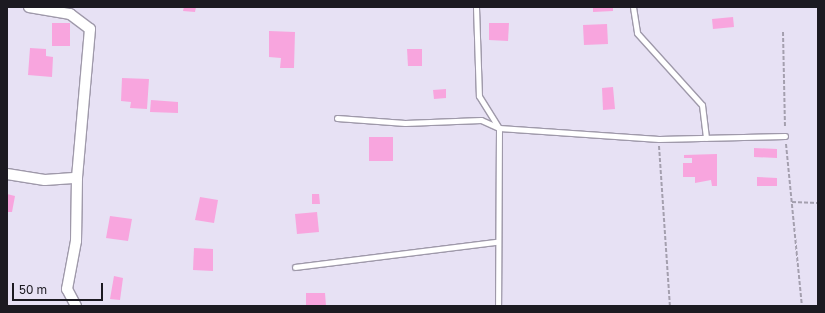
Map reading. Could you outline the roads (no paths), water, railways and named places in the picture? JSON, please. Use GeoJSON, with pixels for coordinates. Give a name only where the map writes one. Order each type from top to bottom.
{"type":"FeatureCollection","features":[{"type":"Feature","properties":{"kind":"street"},"geometry":{"type":"LineString","coordinates":[[28,7],[70,14],[90,29],[77,178],[76,241],[67,289],[76,306]]}},
{"type":"Feature","properties":{"kind":"street"},"geometry":{"type":"LineString","coordinates":[[7,174],[45,180],[77,178]]}},
{"type":"Feature","properties":{"kind":"lane"},"geometry":{"type":"LineString","coordinates":[[476,7],[479,96],[499,128],[496,242],[498,306]]}},
{"type":"Feature","properties":{"kind":"lane"},"geometry":{"type":"LineString","coordinates":[[633,7],[637,33],[702,105],[706,138]]}},
{"type":"Feature","properties":{"kind":"lane"},"geometry":{"type":"LineString","coordinates":[[337,118],[405,123],[482,120],[499,128],[659,139],[785,136]]}},
{"type":"Feature","properties":{"kind":"lane"},"geometry":{"type":"LineString","coordinates":[[296,267],[496,242]]}}]}
